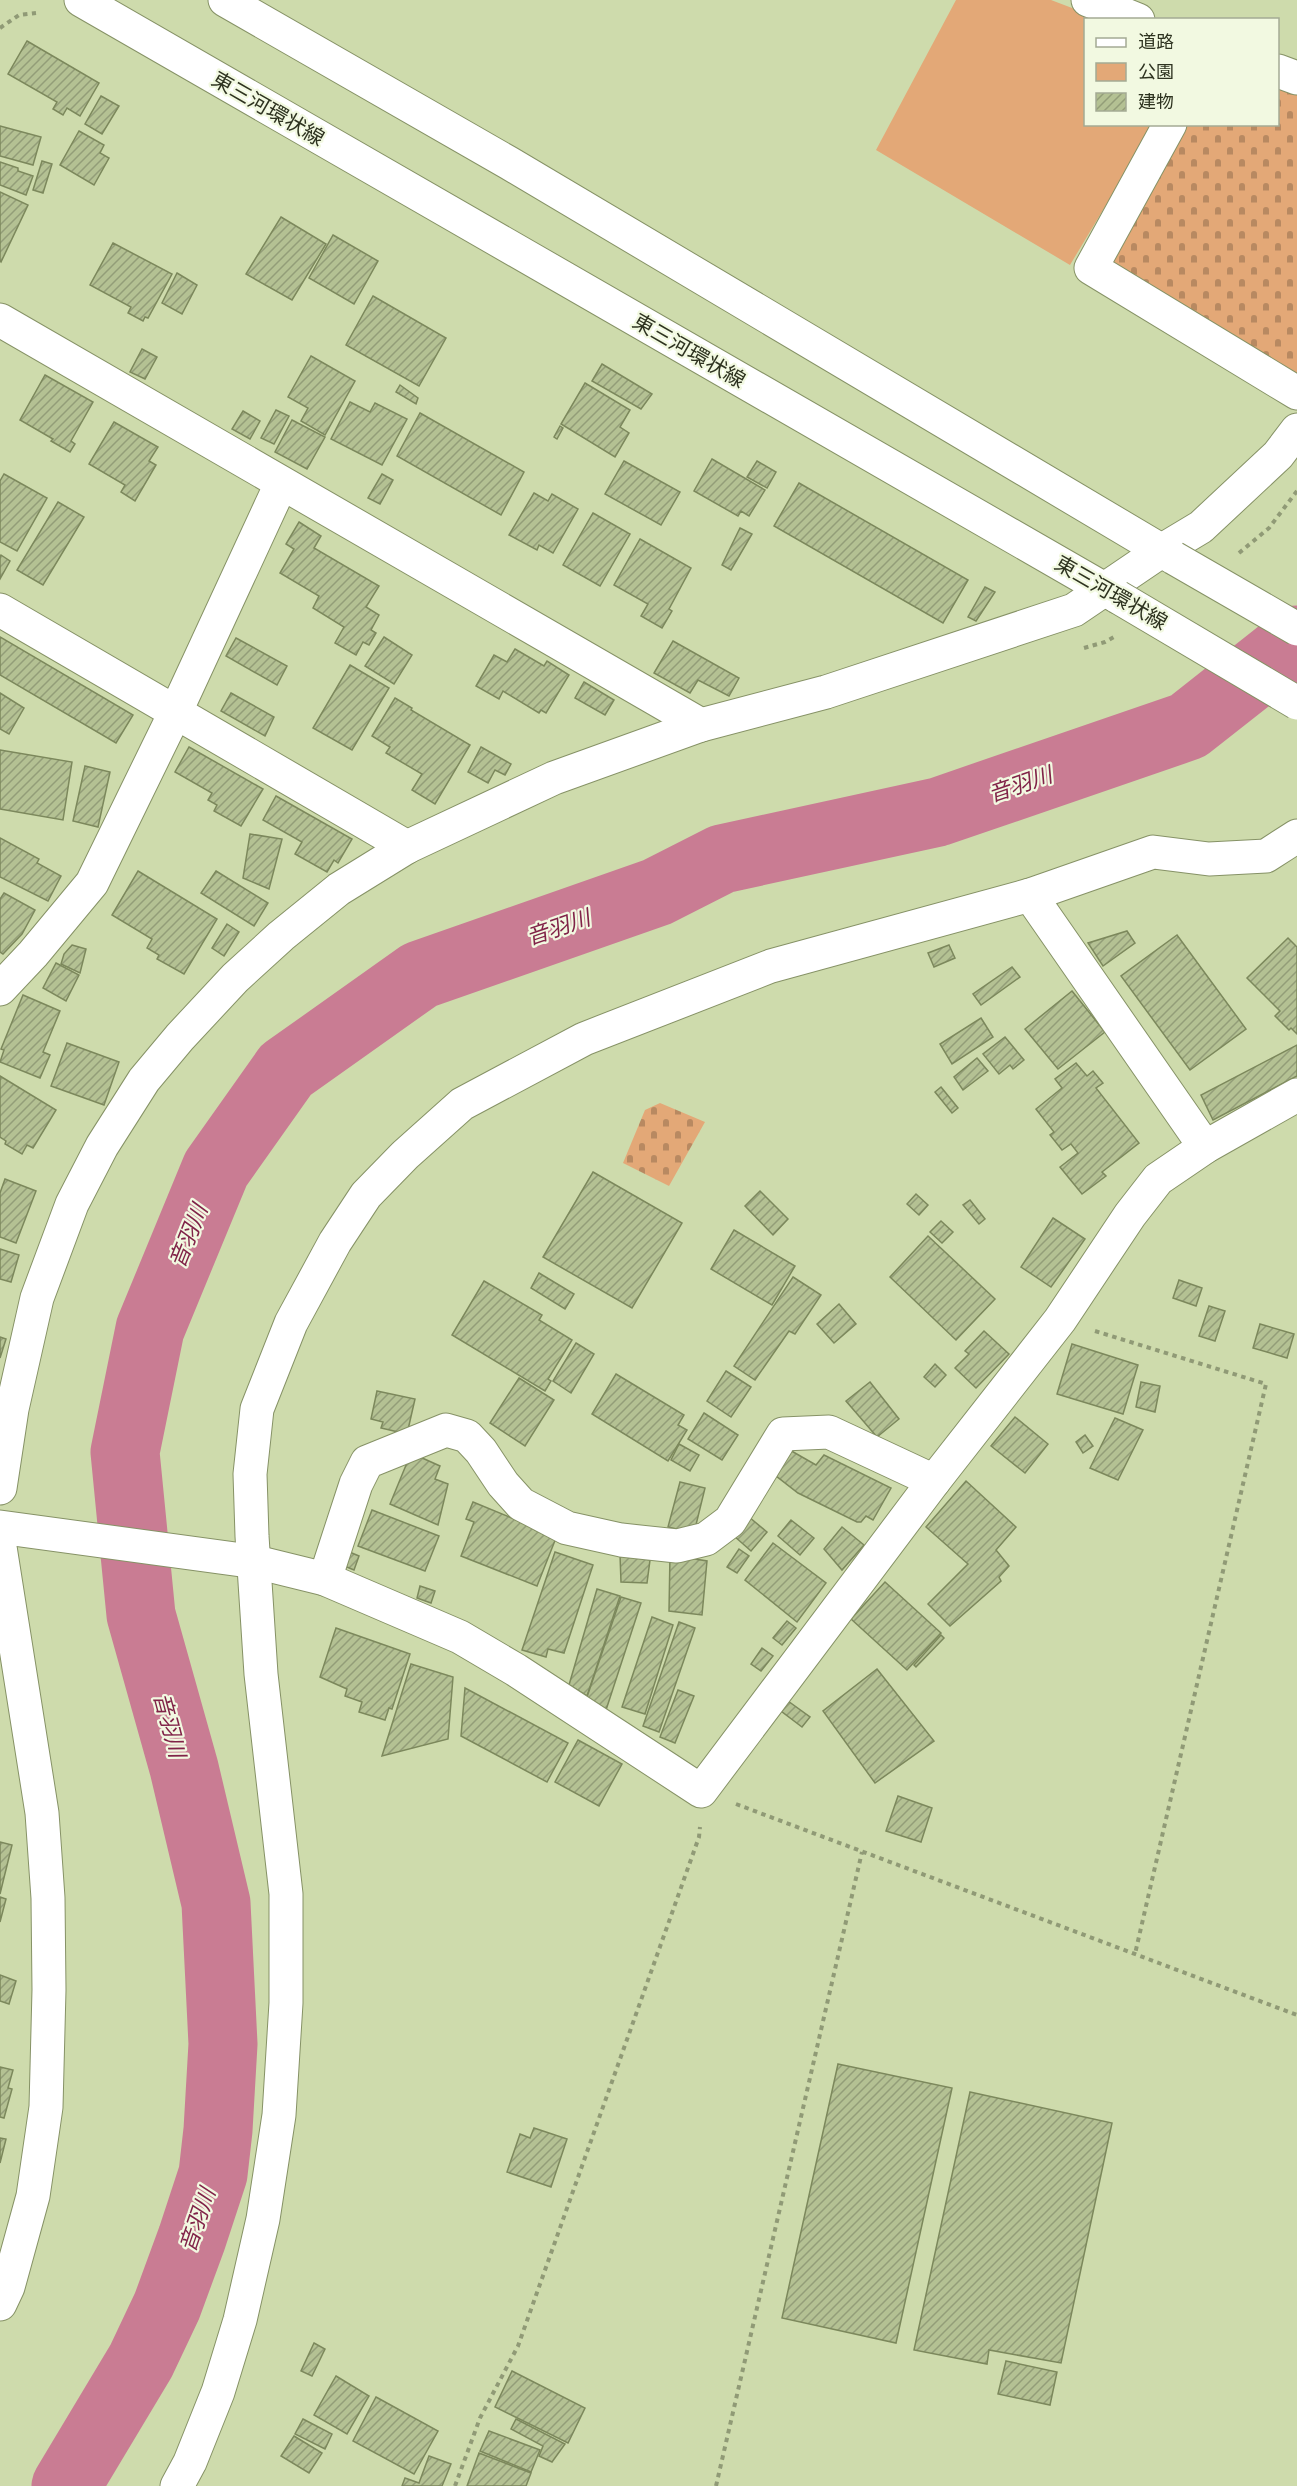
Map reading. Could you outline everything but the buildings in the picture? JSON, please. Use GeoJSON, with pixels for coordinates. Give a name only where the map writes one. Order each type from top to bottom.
{"type":"FeatureCollection","features":[{"type":"Feature","properties":{"kind":"street","name":"東三河環状線"},"geometry":{"type":"LineString","coordinates":[[81,0],[1111,593],[1297,703]]}},
{"type":"Feature","properties":{"kind":"street"},"geometry":{"type":"LineString","coordinates":[[225,0],[520,169],[1297,629]]}},
{"type":"Feature","properties":{"kind":"street"},"geometry":{"type":"LineString","coordinates":[[1088,0],[1132,18]]}},
{"type":"Feature","properties":{"kind":"street"},"geometry":{"type":"LineString","coordinates":[[1279,71],[1297,78]]}},
{"type":"Feature","properties":{"kind":"street"},"geometry":{"type":"LineString","coordinates":[[1169,126],[1091,268],[1297,393]]}},
{"type":"Feature","properties":{"kind":"street"},"geometry":{"type":"LineString","coordinates":[[0,321],[701,725]]}},
{"type":"Feature","properties":{"kind":"street"},"geometry":{"type":"LineString","coordinates":[[0,1488],[12,1409],[37,1298],[72,1204],[102,1146],[138,1089],[180,1036],[235,978],[280,936],[339,889],[407,847],[554,778],[701,725],[826,693],[1074,610],[1111,593],[1201,527],[1278,455],[1297,430]]}},
{"type":"Feature","properties":{"kind":"street"},"geometry":{"type":"LineString","coordinates":[[0,988],[33,954],[92,883],[176,711],[281,484]]}},
{"type":"Feature","properties":{"kind":"street"},"geometry":{"type":"LineString","coordinates":[[0,610],[407,847]]}},
{"type":"Feature","properties":{"kind":"street"},"geometry":{"type":"LineString","coordinates":[[177,2486],[190,2462],[218,2392],[240,2320],[263,2219],[279,2115],[286,2003],[286,1894],[250,1561],[250,1473],[257,1409],[291,1323],[335,1242],[366,1195],[405,1155],[462,1104],[584,1039],[771,966],[1030,896],[1153,852],[1209,859],[1266,855],[1297,836]]}},
{"type":"Feature","properties":{"kind":"street"},"geometry":{"type":"LineString","coordinates":[[1030,896],[1205,1147]]}},
{"type":"Feature","properties":{"kind":"street"},"geometry":{"type":"LineString","coordinates":[[0,2304],[8,2287],[34,2185],[46,2107],[50,1990],[48,1898],[42,1813],[3,1534],[250,1561],[325,1579],[460,1637],[516,1670],[701,1791],[933,1481],[1060,1320],[1130,1215],[1158,1179],[1205,1147],[1297,1095]]}},
{"type":"Feature","properties":{"kind":"street"},"geometry":{"type":"LineString","coordinates":[[325,1579],[356,1484],[367,1462],[446,1430],[467,1436],[521,1504],[567,1528],[632,1542],[677,1546],[706,1539],[730,1521],[783,1434],[829,1432],[933,1481]]}},
{"type":"Feature","properties":{"kind":"path"},"geometry":{"type":"LineString","coordinates":[[0,28],[19,15],[36,14]]}},
{"type":"Feature","properties":{"kind":"path"},"geometry":{"type":"LineString","coordinates":[[1060,1320],[1266,1384],[1135,1954]]}},
{"type":"Feature","properties":{"kind":"path"},"geometry":{"type":"LineString","coordinates":[[455,2486],[480,2418],[518,2346],[699,1837],[701,1791],[1297,2015]]}},
{"type":"Feature","properties":{"kind":"path"},"geometry":{"type":"LineString","coordinates":[[716,2486],[862,1852]]}},
{"type":"Feature","properties":{"kind":"green space"},"geometry":{"type":"Polygon","coordinates":[[[956,0],[1051,0],[1098,18],[1084,18],[1084,126],[1153,126],[1070,265],[876,150],[956,0]]]}},
{"type":"Feature","properties":{"kind":"green space"},"geometry":{"type":"Polygon","coordinates":[[[1279,86],[1297,93],[1297,376],[1113,269],[1111,253],[1183,126],[1279,126],[1279,86]]]}},
{"type":"Feature","properties":{"kind":"green space"},"geometry":{"type":"Polygon","coordinates":[[[660,1103],[705,1122],[669,1186],[623,1163],[645,1110],[660,1103]]]}},
{"type":"Feature","properties":{"kind":"waterway","name":"音羽川"},"geometry":{"type":"LineString","coordinates":[[66,2486],[141,2361],[167,2306],[213,2174],[223,2044],[216,1903],[184,1768],[141,1615],[125,1452],[150,1329],[216,1169],[286,1070],[420,975],[657,892],[722,859],[938,812],[1188,726],[1297,640]]}}]}
